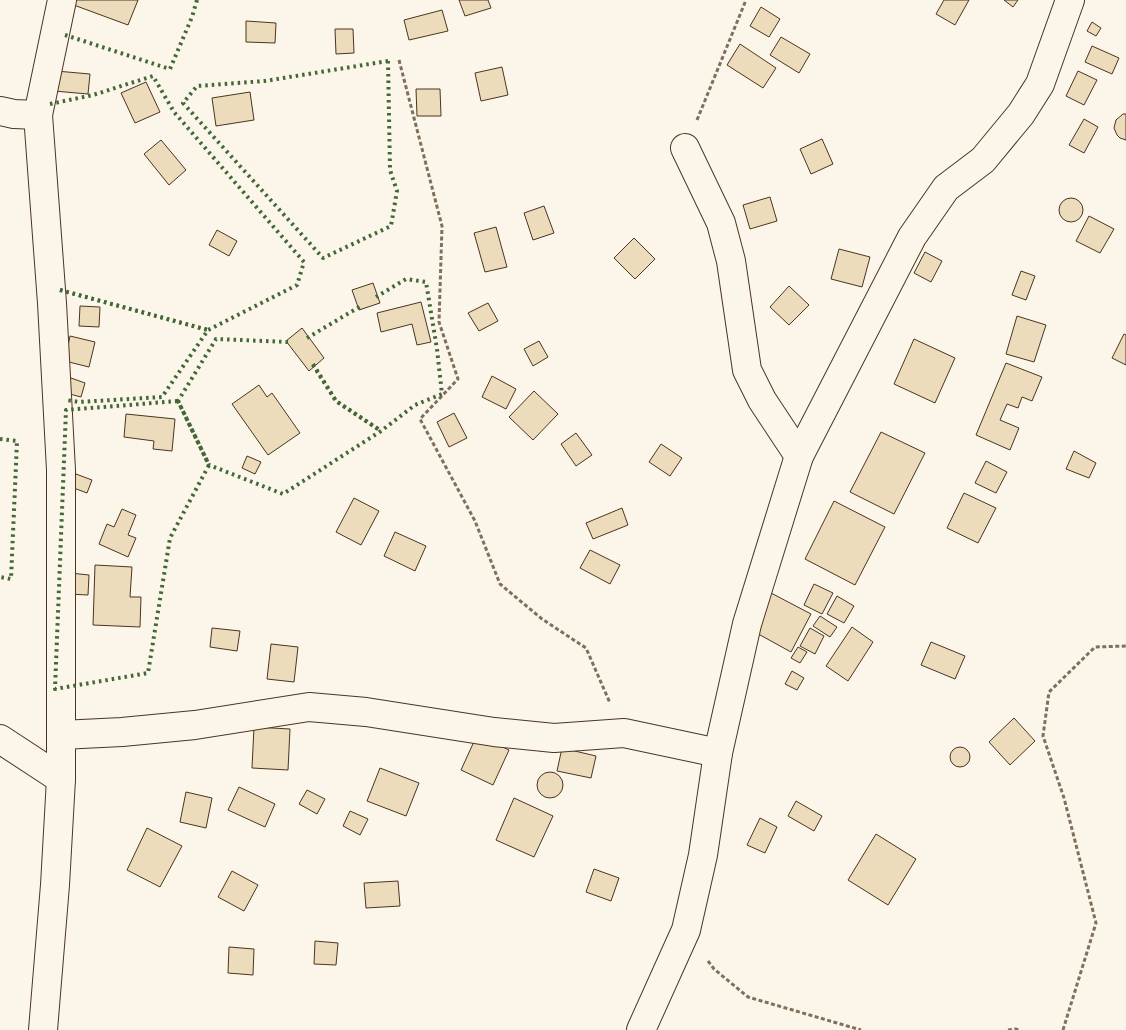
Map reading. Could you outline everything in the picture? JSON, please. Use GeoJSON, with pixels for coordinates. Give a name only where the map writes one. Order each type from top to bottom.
{"type":"FeatureCollection","features":[{"type":"Feature","properties":{"kind":"street"},"geometry":{"type":"LineString","coordinates":[[44,1030],[55,895],[61,779],[60,470],[52,303],[38,115],[62,0]]}},
{"type":"Feature","properties":{"kind":"street"},"geometry":{"type":"LineString","coordinates":[[641,1030],[686,930],[703,855],[718,753],[747,624],[799,456],[912,237],[946,188],[983,160],[1021,114],[1040,84],[1070,0]]}},
{"type":"Feature","properties":{"kind":"street"},"geometry":{"type":"LineString","coordinates":[[0,111],[14,114],[38,115]]}},
{"type":"Feature","properties":{"kind":"street"},"geometry":{"type":"LineString","coordinates":[[685,148],[720,222],[731,260],[747,370],[762,400],[799,456]]}},
{"type":"Feature","properties":{"kind":"street"},"geometry":{"type":"LineString","coordinates":[[60,735],[122,732],[195,725],[309,707],[366,712],[494,732],[554,738],[624,733],[718,753]]}},
{"type":"Feature","properties":{"kind":"street"},"geometry":{"type":"LineString","coordinates":[[0,739],[61,779]]}},
{"type":"Feature","properties":{"kind":"path"},"geometry":{"type":"LineString","coordinates":[[685,148],[746,0]]}},
{"type":"Feature","properties":{"kind":"path"},"geometry":{"type":"LineString","coordinates":[[399,60],[442,226],[438,322],[458,379],[420,419],[474,521],[500,584],[542,619],[586,648],[624,733]]}},
{"type":"Feature","properties":{"kind":"path"},"geometry":{"type":"LineString","coordinates":[[1063,1030],[1096,923],[1064,798],[1043,736],[1049,692],[1095,647],[1126,646]]}},
{"type":"Feature","properties":{"kind":"path"},"geometry":{"type":"LineString","coordinates":[[686,930],[714,969],[748,997],[861,1030]]}},
{"type":"Feature","properties":{"kind":"path"},"geometry":{"type":"LineString","coordinates":[[1008,1030],[1020,1030]]}},
{"type":"Feature","properties":{"kind":"building"},"geometry":{"type":"Polygon","coordinates":[[[73,0],[138,0],[128,25],[71,4],[73,0]]]}},
{"type":"Feature","properties":{"kind":"building"},"geometry":{"type":"Polygon","coordinates":[[[459,0],[488,0],[491,8],[465,16],[459,0]]]}},
{"type":"Feature","properties":{"kind":"building"},"geometry":{"type":"Polygon","coordinates":[[[944,0],[969,0],[955,25],[936,14],[944,0]]]}},
{"type":"Feature","properties":{"kind":"building"},"geometry":{"type":"Polygon","coordinates":[[[1004,0],[1018,0],[1013,7],[1004,0]]]}},
{"type":"Feature","properties":{"kind":"building"},"geometry":{"type":"Polygon","coordinates":[[[761,7],[780,19],[769,37],[750,26],[761,7]]]}},
{"type":"Feature","properties":{"kind":"building"},"geometry":{"type":"Polygon","coordinates":[[[442,10],[448,31],[409,40],[404,20],[442,10]]]}},
{"type":"Feature","properties":{"kind":"building"},"geometry":{"type":"Polygon","coordinates":[[[246,21],[276,23],[275,43],[246,42],[246,21]]]}},
{"type":"Feature","properties":{"kind":"building"},"geometry":{"type":"Polygon","coordinates":[[[1092,22],[1101,28],[1096,36],[1087,31],[1092,22]]]}},
{"type":"Feature","properties":{"kind":"building"},"geometry":{"type":"Polygon","coordinates":[[[335,29],[353,29],[354,53],[336,54],[335,29]]]}},
{"type":"Feature","properties":{"kind":"building"},"geometry":{"type":"Polygon","coordinates":[[[781,37],[810,54],[799,73],[770,55],[781,37]]]}},
{"type":"Feature","properties":{"kind":"building"},"geometry":{"type":"Polygon","coordinates":[[[740,44],[776,68],[763,88],[727,65],[740,44]]]}},
{"type":"Feature","properties":{"kind":"building"},"geometry":{"type":"Polygon","coordinates":[[[1092,46],[1119,58],[1112,74],[1085,62],[1092,46]]]}},
{"type":"Feature","properties":{"kind":"building"},"geometry":{"type":"Polygon","coordinates":[[[502,67],[508,95],[481,101],[475,73],[502,67]]]}},
{"type":"Feature","properties":{"kind":"building"},"geometry":{"type":"Polygon","coordinates":[[[56,71],[90,74],[88,94],[54,91],[56,71]]]}},
{"type":"Feature","properties":{"kind":"building"},"geometry":{"type":"Polygon","coordinates":[[[1078,71],[1097,80],[1084,105],[1066,96],[1078,71]]]}},
{"type":"Feature","properties":{"kind":"building"},"geometry":{"type":"Polygon","coordinates":[[[146,82],[160,112],[135,123],[121,93],[146,82]]]}},
{"type":"Feature","properties":{"kind":"building"},"geometry":{"type":"Polygon","coordinates":[[[416,89],[440,89],[441,116],[417,116],[416,89]]]}},
{"type":"Feature","properties":{"kind":"building"},"geometry":{"type":"Polygon","coordinates":[[[250,92],[254,120],[216,126],[212,98],[250,92]]]}},
{"type":"Feature","properties":{"kind":"building"},"geometry":{"type":"Polygon","coordinates":[[[1123,114],[1126,114],[1126,140],[1117,135],[1114,128],[1116,120],[1123,114]]]}},
{"type":"Feature","properties":{"kind":"building"},"geometry":{"type":"Polygon","coordinates":[[[1084,119],[1098,127],[1084,153],[1069,145],[1084,119]]]}},
{"type":"Feature","properties":{"kind":"building"},"geometry":{"type":"Polygon","coordinates":[[[822,139],[833,164],[811,174],[800,149],[822,139]]]}},
{"type":"Feature","properties":{"kind":"building"},"geometry":{"type":"Polygon","coordinates":[[[161,140],[186,170],[169,185],[144,154],[161,140]]]}},
{"type":"Feature","properties":{"kind":"building"},"geometry":{"type":"Polygon","coordinates":[[[770,197],[777,221],[750,229],[743,205],[770,197]]]}},
{"type":"Feature","properties":{"kind":"building"},"geometry":{"type":"Polygon","coordinates":[[[1071,198],[1076,199],[1082,205],[1082,215],[1076,221],[1071,222],[1066,221],[1060,215],[1059,210],[1060,205],[1066,199],[1071,198]]]}},
{"type":"Feature","properties":{"kind":"building"},"geometry":{"type":"Polygon","coordinates":[[[544,206],[554,233],[533,240],[524,213],[544,206]]]}},
{"type":"Feature","properties":{"kind":"building"},"geometry":{"type":"Polygon","coordinates":[[[1089,216],[1114,229],[1100,253],[1076,241],[1089,216]]]}},
{"type":"Feature","properties":{"kind":"building"},"geometry":{"type":"Polygon","coordinates":[[[496,227],[507,267],[485,272],[474,233],[496,227]]]}},
{"type":"Feature","properties":{"kind":"building"},"geometry":{"type":"Polygon","coordinates":[[[217,230],[237,241],[229,256],[209,245],[217,230]]]}},
{"type":"Feature","properties":{"kind":"building"},"geometry":{"type":"Polygon","coordinates":[[[634,238],[655,259],[635,279],[614,258],[634,238]]]}},
{"type":"Feature","properties":{"kind":"building"},"geometry":{"type":"Polygon","coordinates":[[[839,249],[870,257],[862,287],[831,279],[839,249]]]}},
{"type":"Feature","properties":{"kind":"building"},"geometry":{"type":"Polygon","coordinates":[[[925,252],[942,261],[931,282],[914,273],[925,252]]]}},
{"type":"Feature","properties":{"kind":"building"},"geometry":{"type":"Polygon","coordinates":[[[1021,271],[1035,276],[1026,300],[1012,295],[1021,271]]]}},
{"type":"Feature","properties":{"kind":"building"},"geometry":{"type":"Polygon","coordinates":[[[373,283],[380,303],[359,310],[352,290],[373,283]]]}},
{"type":"Feature","properties":{"kind":"building"},"geometry":{"type":"Polygon","coordinates":[[[789,286],[809,305],[789,325],[770,307],[789,286]]]}},
{"type":"Feature","properties":{"kind":"building"},"geometry":{"type":"Polygon","coordinates":[[[421,302],[431,342],[417,345],[412,324],[381,332],[377,313],[421,302]]]}},
{"type":"Feature","properties":{"kind":"building"},"geometry":{"type":"Polygon","coordinates":[[[488,303],[498,321],[479,331],[468,313],[488,303]]]}},
{"type":"Feature","properties":{"kind":"building"},"geometry":{"type":"Polygon","coordinates":[[[80,306],[100,307],[99,327],[79,326],[80,306]]]}},
{"type":"Feature","properties":{"kind":"building"},"geometry":{"type":"Polygon","coordinates":[[[1017,316],[1046,325],[1034,362],[1006,354],[1017,316]]]}},
{"type":"Feature","properties":{"kind":"building"},"geometry":{"type":"Polygon","coordinates":[[[302,328],[324,358],[309,371],[286,341],[302,328]]]}},
{"type":"Feature","properties":{"kind":"building"},"geometry":{"type":"Polygon","coordinates":[[[1124,334],[1126,335],[1126,365],[1112,358],[1124,334]]]}},
{"type":"Feature","properties":{"kind":"building"},"geometry":{"type":"Polygon","coordinates":[[[70,336],[95,342],[89,367],[65,361],[70,336]]]}},
{"type":"Feature","properties":{"kind":"building"},"geometry":{"type":"Polygon","coordinates":[[[914,339],[955,358],[935,403],[894,384],[914,339]]]}},
{"type":"Feature","properties":{"kind":"building"},"geometry":{"type":"Polygon","coordinates":[[[539,341],[548,357],[533,366],[524,349],[539,341]]]}},
{"type":"Feature","properties":{"kind":"building"},"geometry":{"type":"Polygon","coordinates":[[[1006,363],[1042,377],[1032,401],[1022,397],[1018,408],[1007,404],[1000,420],[1019,428],[1010,450],[976,435],[1006,363]]]}},
{"type":"Feature","properties":{"kind":"building"},"geometry":{"type":"Polygon","coordinates":[[[492,376],[516,389],[506,409],[482,397],[492,376]]]}},
{"type":"Feature","properties":{"kind":"building"},"geometry":{"type":"Polygon","coordinates":[[[71,378],[85,383],[81,397],[66,393],[71,378]]]}},
{"type":"Feature","properties":{"kind":"building"},"geometry":{"type":"Polygon","coordinates":[[[259,385],[267,397],[272,393],[300,433],[268,455],[232,404],[259,385]]]}},
{"type":"Feature","properties":{"kind":"building"},"geometry":{"type":"Polygon","coordinates":[[[534,391],[558,414],[533,440],[509,417],[534,391]]]}},
{"type":"Feature","properties":{"kind":"building"},"geometry":{"type":"Polygon","coordinates":[[[454,413],[467,438],[449,447],[437,422],[454,413]]]}},
{"type":"Feature","properties":{"kind":"building"},"geometry":{"type":"Polygon","coordinates":[[[126,414],[175,419],[172,451],[153,449],[154,441],[124,437],[126,414]]]}},
{"type":"Feature","properties":{"kind":"building"},"geometry":{"type":"Polygon","coordinates":[[[881,432],[925,453],[894,514],[850,492],[881,432]]]}},
{"type":"Feature","properties":{"kind":"building"},"geometry":{"type":"Polygon","coordinates":[[[576,433],[592,455],[576,466],[561,444],[576,433]]]}},
{"type":"Feature","properties":{"kind":"building"},"geometry":{"type":"Polygon","coordinates":[[[661,444],[682,458],[670,476],[649,462],[661,444]]]}},
{"type":"Feature","properties":{"kind":"building"},"geometry":{"type":"Polygon","coordinates":[[[1074,451],[1096,463],[1089,478],[1066,469],[1074,451]]]}},
{"type":"Feature","properties":{"kind":"building"},"geometry":{"type":"Polygon","coordinates":[[[247,456],[261,462],[255,474],[242,468],[247,456]]]}},
{"type":"Feature","properties":{"kind":"building"},"geometry":{"type":"Polygon","coordinates":[[[986,461],[1007,472],[996,493],[975,483],[986,461]]]}},
{"type":"Feature","properties":{"kind":"building"},"geometry":{"type":"Polygon","coordinates":[[[76,474],[92,480],[87,493],[71,487],[76,474]]]}},
{"type":"Feature","properties":{"kind":"building"},"geometry":{"type":"Polygon","coordinates":[[[964,493],[996,508],[978,543],[947,528],[964,493]]]}},
{"type":"Feature","properties":{"kind":"building"},"geometry":{"type":"Polygon","coordinates":[[[354,498],[379,511],[361,545],[336,532],[354,498]]]}},
{"type":"Feature","properties":{"kind":"building"},"geometry":{"type":"Polygon","coordinates":[[[834,501],[885,527],[855,585],[805,559],[834,501]]]}},
{"type":"Feature","properties":{"kind":"building"},"geometry":{"type":"Polygon","coordinates":[[[622,508],[628,525],[593,539],[586,523],[622,508]]]}},
{"type":"Feature","properties":{"kind":"building"},"geometry":{"type":"Polygon","coordinates":[[[122,509],[136,515],[128,535],[136,538],[128,557],[99,544],[107,524],[114,527],[122,509]]]}},
{"type":"Feature","properties":{"kind":"building"},"geometry":{"type":"Polygon","coordinates":[[[395,532],[426,546],[415,571],[384,556],[395,532]]]}},
{"type":"Feature","properties":{"kind":"building"},"geometry":{"type":"Polygon","coordinates":[[[590,550],[620,565],[610,584],[580,568],[590,550]]]}},
{"type":"Feature","properties":{"kind":"building"},"geometry":{"type":"Polygon","coordinates":[[[95,565],[132,567],[130,597],[141,597],[140,627],[93,625],[95,565]]]}},
{"type":"Feature","properties":{"kind":"building"},"geometry":{"type":"Polygon","coordinates":[[[70,573],[89,575],[88,595],[68,594],[70,573]]]}},
{"type":"Feature","properties":{"kind":"building"},"geometry":{"type":"Polygon","coordinates":[[[814,584],[833,593],[822,614],[804,605],[814,584]]]}},
{"type":"Feature","properties":{"kind":"building"},"geometry":{"type":"Polygon","coordinates":[[[771,593],[811,614],[791,652],[751,630],[771,593]]]}},
{"type":"Feature","properties":{"kind":"building"},"geometry":{"type":"Polygon","coordinates":[[[837,596],[854,606],[844,623],[827,614],[837,596]]]}},
{"type":"Feature","properties":{"kind":"building"},"geometry":{"type":"Polygon","coordinates":[[[820,616],[837,627],[830,637],[813,626],[820,616]]]}},
{"type":"Feature","properties":{"kind":"building"},"geometry":{"type":"Polygon","coordinates":[[[852,627],[873,642],[848,681],[826,666],[852,627]]]}},
{"type":"Feature","properties":{"kind":"building"},"geometry":{"type":"Polygon","coordinates":[[[212,628],[240,631],[237,651],[210,647],[212,628]]]}},
{"type":"Feature","properties":{"kind":"building"},"geometry":{"type":"Polygon","coordinates":[[[810,628],[824,636],[815,654],[800,646],[810,628]]]}},
{"type":"Feature","properties":{"kind":"building"},"geometry":{"type":"Polygon","coordinates":[[[931,642],[965,656],[955,679],[921,665],[931,642]]]}},
{"type":"Feature","properties":{"kind":"building"},"geometry":{"type":"Polygon","coordinates":[[[271,644],[298,647],[294,682],[267,679],[271,644]]]}},
{"type":"Feature","properties":{"kind":"building"},"geometry":{"type":"Polygon","coordinates":[[[798,647],[807,652],[800,663],[791,658],[798,647]]]}},
{"type":"Feature","properties":{"kind":"building"},"geometry":{"type":"Polygon","coordinates":[[[792,671],[804,678],[797,690],[785,684],[792,671]]]}},
{"type":"Feature","properties":{"kind":"building"},"geometry":{"type":"Polygon","coordinates":[[[1014,718],[1035,741],[1010,765],[989,742],[1014,718]]]}},
{"type":"Feature","properties":{"kind":"building"},"geometry":{"type":"Polygon","coordinates":[[[254,727],[290,729],[288,770],[252,768],[254,727]]]}},
{"type":"Feature","properties":{"kind":"building"},"geometry":{"type":"Polygon","coordinates":[[[477,735],[509,750],[493,785],[461,770],[477,735]]]}},
{"type":"Feature","properties":{"kind":"building"},"geometry":{"type":"Polygon","coordinates":[[[956,747],[964,747],[970,753],[970,761],[964,767],[956,767],[950,761],[950,753],[956,747]]]}},
{"type":"Feature","properties":{"kind":"building"},"geometry":{"type":"Polygon","coordinates":[[[562,748],[596,756],[591,778],[557,771],[562,748]]]}},
{"type":"Feature","properties":{"kind":"building"},"geometry":{"type":"Polygon","coordinates":[[[380,768],[419,783],[406,816],[367,801],[380,768]]]}},
{"type":"Feature","properties":{"kind":"building"},"geometry":{"type":"Polygon","coordinates":[[[550,772],[559,776],[563,785],[559,794],[550,798],[541,794],[537,785],[541,776],[550,772]]]}},
{"type":"Feature","properties":{"kind":"building"},"geometry":{"type":"Polygon","coordinates":[[[239,787],[275,804],[265,827],[228,810],[239,787]]]}},
{"type":"Feature","properties":{"kind":"building"},"geometry":{"type":"Polygon","coordinates":[[[307,790],[325,799],[317,814],[299,804],[307,790]]]}},
{"type":"Feature","properties":{"kind":"building"},"geometry":{"type":"Polygon","coordinates":[[[186,792],[212,798],[206,828],[180,822],[186,792]]]}},
{"type":"Feature","properties":{"kind":"building"},"geometry":{"type":"Polygon","coordinates":[[[514,798],[553,816],[534,857],[496,840],[514,798]]]}},
{"type":"Feature","properties":{"kind":"building"},"geometry":{"type":"Polygon","coordinates":[[[796,801],[822,816],[814,831],[788,816],[796,801]]]}},
{"type":"Feature","properties":{"kind":"building"},"geometry":{"type":"Polygon","coordinates":[[[350,811],[368,819],[360,835],[343,826],[350,811]]]}},
{"type":"Feature","properties":{"kind":"building"},"geometry":{"type":"Polygon","coordinates":[[[760,818],[777,827],[765,853],[747,845],[760,818]]]}},
{"type":"Feature","properties":{"kind":"building"},"geometry":{"type":"Polygon","coordinates":[[[147,828],[182,846],[160,887],[127,870],[147,828]]]}},
{"type":"Feature","properties":{"kind":"building"},"geometry":{"type":"Polygon","coordinates":[[[876,834],[916,859],[888,905],[848,880],[876,834]]]}},
{"type":"Feature","properties":{"kind":"building"},"geometry":{"type":"Polygon","coordinates":[[[594,869],[619,878],[611,901],[586,892],[594,869]]]}},
{"type":"Feature","properties":{"kind":"building"},"geometry":{"type":"Polygon","coordinates":[[[232,871],[258,885],[244,911],[218,897],[232,871]]]}},
{"type":"Feature","properties":{"kind":"building"},"geometry":{"type":"Polygon","coordinates":[[[398,881],[400,906],[366,908],[364,883],[398,881]]]}},
{"type":"Feature","properties":{"kind":"building"},"geometry":{"type":"Polygon","coordinates":[[[315,941],[338,943],[336,965],[314,964],[315,941]]]}},
{"type":"Feature","properties":{"kind":"building"},"geometry":{"type":"Polygon","coordinates":[[[229,947],[254,949],[253,975],[228,973],[229,947]]]}},
{"type":"Feature","properties":{"kind":"hedge"},"geometry":{"type":"LineString","coordinates":[[65,35],[170,69],[192,17],[197,0]]}},
{"type":"Feature","properties":{"kind":"hedge"},"geometry":{"type":"LineString","coordinates":[[388,61],[390,170],[397,191],[391,226],[323,258],[183,103],[197,86],[265,81],[388,61]]}},
{"type":"Feature","properties":{"kind":"hedge"},"geometry":{"type":"LineString","coordinates":[[50,104],[93,95],[153,76],[174,112],[304,262],[297,285],[208,330],[162,397],[79,402],[66,400]]}},
{"type":"Feature","properties":{"kind":"hedge"},"geometry":{"type":"LineString","coordinates":[[288,342],[216,339],[178,401],[209,465],[283,494],[381,431],[415,405],[442,394],[426,282],[406,279],[376,297]]}},
{"type":"Feature","properties":{"kind":"hedge"},"geometry":{"type":"LineString","coordinates":[[60,290],[208,330]]}},
{"type":"Feature","properties":{"kind":"hedge"},"geometry":{"type":"LineString","coordinates":[[60,290],[208,330]]}},
{"type":"Feature","properties":{"kind":"hedge"},"geometry":{"type":"LineString","coordinates":[[307,338],[361,306]]}},
{"type":"Feature","properties":{"kind":"hedge"},"geometry":{"type":"LineString","coordinates":[[313,364],[336,401],[381,431]]}},
{"type":"Feature","properties":{"kind":"hedge"},"geometry":{"type":"LineString","coordinates":[[313,365],[336,401],[381,431]]}},
{"type":"Feature","properties":{"kind":"hedge"},"geometry":{"type":"LineString","coordinates":[[178,401],[209,465],[170,538],[148,673],[55,689],[66,410],[178,401]]}},
{"type":"Feature","properties":{"kind":"hedge"},"geometry":{"type":"LineString","coordinates":[[0,439],[17,441],[11,579],[0,577]]}}]}
